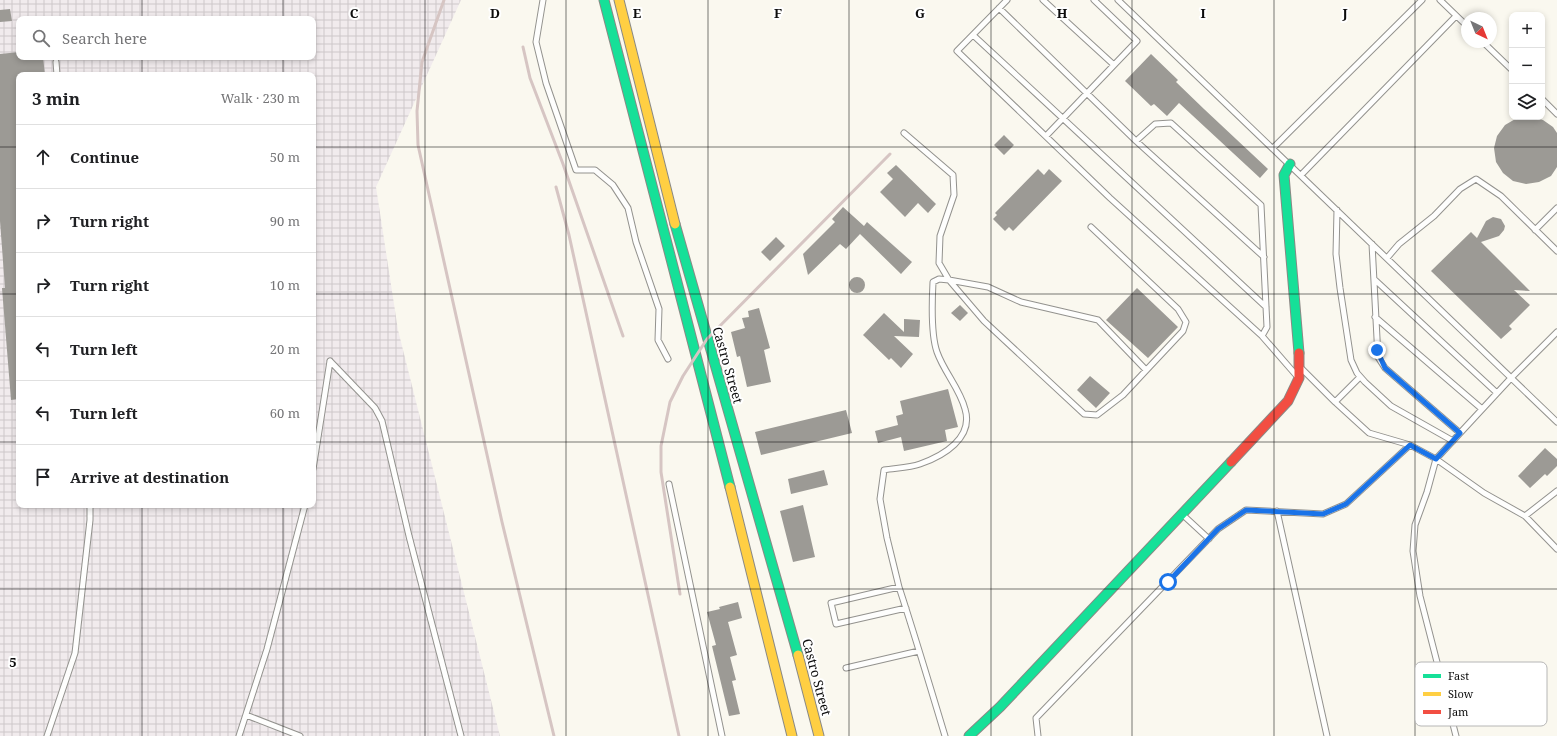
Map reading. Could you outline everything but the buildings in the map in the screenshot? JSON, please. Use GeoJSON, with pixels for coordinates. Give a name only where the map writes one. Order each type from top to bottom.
{"type":"FeatureCollection","features":[{"type":"Feature","properties":{"kind":"main road","name":"Castro Street"},"geometry":{"type":"LineString","coordinates":[[604,0],[697,354],[792,736]]}},
{"type":"Feature","properties":{"kind":"main road","name":"Castro Street"},"geometry":{"type":"LineString","coordinates":[[619,0],[644,108],[707,339],[806,683],[819,736]]}},
{"type":"Feature","properties":{"kind":"main road"},"geometry":{"type":"LineString","coordinates":[[969,736],[1000,707],[1288,401],[1299,378],[1299,339],[1284,175],[1290,164]]}},
{"type":"Feature","properties":{"kind":"lane"},"geometry":{"type":"LineString","coordinates":[[543,0],[536,42],[546,82],[559,122],[576,170],[595,170],[612,185],[628,208],[636,242],[659,309],[658,340],[668,359]]}},
{"type":"Feature","properties":{"kind":"lane"},"geometry":{"type":"LineString","coordinates":[[1007,0],[957,51],[1110,198],[1262,336],[1299,378]]}},
{"type":"Feature","properties":{"kind":"lane"},"geometry":{"type":"LineString","coordinates":[[1043,0],[1114,65]]}},
{"type":"Feature","properties":{"kind":"lane"},"geometry":{"type":"LineString","coordinates":[[1046,136],[1137,41],[1094,0]]}},
{"type":"Feature","properties":{"kind":"lane"},"geometry":{"type":"LineString","coordinates":[[1118,0],[1557,422]]}},
{"type":"Feature","properties":{"kind":"lane"},"geometry":{"type":"LineString","coordinates":[[1273,148],[1422,0]]}},
{"type":"Feature","properties":{"kind":"lane"},"geometry":{"type":"LineString","coordinates":[[1440,0],[1461,21]]}},
{"type":"Feature","properties":{"kind":"lane"},"geometry":{"type":"LineString","coordinates":[[999,8],[1136,141],[1264,257]]}},
{"type":"Feature","properties":{"kind":"lane"},"geometry":{"type":"LineString","coordinates":[[1301,175],[1456,16]]}},
{"type":"Feature","properties":{"kind":"lane"},"geometry":{"type":"LineString","coordinates":[[973,35],[1266,307]]}},
{"type":"Feature","properties":{"kind":"lane"},"geometry":{"type":"LineString","coordinates":[[1489,48],[1509,67]]}},
{"type":"Feature","properties":{"kind":"lane"},"geometry":{"type":"LineString","coordinates":[[56,62],[57,72]]}},
{"type":"Feature","properties":{"kind":"lane"},"geometry":{"type":"LineString","coordinates":[[1545,102],[1557,114]]}},
{"type":"Feature","properties":{"kind":"lane"},"geometry":{"type":"LineString","coordinates":[[1136,141],[1155,124],[1171,123],[1261,205],[1267,327],[1262,336]]}},
{"type":"Feature","properties":{"kind":"lane"},"geometry":{"type":"LineString","coordinates":[[904,133],[953,175],[954,195],[940,236],[938,263],[949,280],[984,321],[1084,414],[1097,415],[1123,394],[1146,370],[1183,331],[1186,322],[1178,308],[1091,227]]}},
{"type":"Feature","properties":{"kind":"lane"},"geometry":{"type":"LineString","coordinates":[[1387,258],[1399,244],[1434,216],[1460,189],[1476,179],[1501,196],[1557,251]]}},
{"type":"Feature","properties":{"kind":"lane"},"geometry":{"type":"LineString","coordinates":[[1535,230],[1557,208]]}},
{"type":"Feature","properties":{"kind":"lane"},"geometry":{"type":"LineString","coordinates":[[1337,210],[1336,254],[1351,360],[1360,376],[1391,406],[1453,441]]}},
{"type":"Feature","properties":{"kind":"lane"},"geometry":{"type":"LineString","coordinates":[[1372,244],[1377,350],[1385,368],[1460,433]]}},
{"type":"Feature","properties":{"kind":"lane"},"geometry":{"type":"LineString","coordinates":[[945,736],[899,587],[887,538],[880,500],[884,470],[919,464],[951,449],[966,430],[966,410],[937,351],[932,310],[933,282],[939,279],[988,287],[1020,302],[1098,320],[1146,370]]}},
{"type":"Feature","properties":{"kind":"lane"},"geometry":{"type":"LineString","coordinates":[[1374,279],[1497,393]]}},
{"type":"Feature","properties":{"kind":"lane"},"geometry":{"type":"LineString","coordinates":[[1376,317],[1482,409]]}},
{"type":"Feature","properties":{"kind":"lane"},"geometry":{"type":"LineString","coordinates":[[1437,662],[1420,596],[1413,551],[1415,525],[1428,492],[1436,459],[1511,378],[1557,332]]}},
{"type":"Feature","properties":{"kind":"lane"},"geometry":{"type":"LineString","coordinates":[[316,450],[330,361],[375,408],[382,421],[409,536],[461,736]]}},
{"type":"Feature","properties":{"kind":"lane"},"geometry":{"type":"LineString","coordinates":[[1299,367],[1369,433],[1410,445],[1436,459],[1484,493],[1525,516],[1557,549]]}},
{"type":"Feature","properties":{"kind":"lane"},"geometry":{"type":"LineString","coordinates":[[1335,402],[1360,376]]}},
{"type":"Feature","properties":{"kind":"lane"},"geometry":{"type":"LineString","coordinates":[[1038,736],[1036,718],[1218,529],[1246,510],[1323,514],[1346,504],[1410,445]]}},
{"type":"Feature","properties":{"kind":"lane"},"geometry":{"type":"LineString","coordinates":[[669,484],[722,736]]}},
{"type":"Feature","properties":{"kind":"lane"},"geometry":{"type":"LineString","coordinates":[[1525,516],[1556,493]]}},
{"type":"Feature","properties":{"kind":"lane"},"geometry":{"type":"LineString","coordinates":[[47,736],[75,652],[90,520],[90,508]]}},
{"type":"Feature","properties":{"kind":"lane"},"geometry":{"type":"LineString","coordinates":[[239,736],[278,612],[304,508]]}},
{"type":"Feature","properties":{"kind":"lane"},"geometry":{"type":"LineString","coordinates":[[1277,511],[1327,736]]}},
{"type":"Feature","properties":{"kind":"lane"},"geometry":{"type":"LineString","coordinates":[[1182,513],[1209,539]]}},
{"type":"Feature","properties":{"kind":"lane"},"geometry":{"type":"LineString","coordinates":[[899,587],[831,603],[836,624],[906,608]]}},
{"type":"Feature","properties":{"kind":"lane"},"geometry":{"type":"LineString","coordinates":[[846,668],[919,651]]}},
{"type":"Feature","properties":{"kind":"lane"},"geometry":{"type":"LineString","coordinates":[[246,715],[300,736]]}},
{"type":"Feature","properties":{"kind":"lane"},"geometry":{"type":"LineString","coordinates":[[1453,726],[1456,736]]}},
{"type":"Feature","properties":{"kind":"shaded area"},"geometry":{"type":"Polygon","coordinates":[[[0,0],[461,0],[376,187],[398,330],[500,736],[0,736],[0,0]]]}},
{"type":"Feature","properties":{"kind":"railway"},"geometry":{"type":"LineString","coordinates":[[444,0],[422,62],[417,111],[418,145],[502,522],[554,736]]}},
{"type":"Feature","properties":{"kind":"railway"},"geometry":{"type":"LineString","coordinates":[[523,47],[530,78],[563,164],[623,336]]}},
{"type":"Feature","properties":{"kind":"railway"},"geometry":{"type":"LineString","coordinates":[[680,594],[661,472],[661,446],[670,402],[683,376],[707,339],[890,154]]}},
{"type":"Feature","properties":{"kind":"railway"},"geometry":{"type":"LineString","coordinates":[[556,187],[569,235],[679,736]]}},
{"type":"Feature","properties":{"kind":"traffic: fast"},"geometry":{"type":"LineString","coordinates":[[604,0],[730,487]]}},
{"type":"Feature","properties":{"kind":"traffic: fast"},"geometry":{"type":"LineString","coordinates":[[1290,164],[1284,175],[1299,353]]}},
{"type":"Feature","properties":{"kind":"traffic: fast"},"geometry":{"type":"LineString","coordinates":[[675,224],[798,655]]}},
{"type":"Feature","properties":{"kind":"traffic: fast"},"geometry":{"type":"LineString","coordinates":[[969,736],[1000,707],[1231,462]]}},
{"type":"Feature","properties":{"kind":"traffic: slow"},"geometry":{"type":"LineString","coordinates":[[619,0],[675,224]]}},
{"type":"Feature","properties":{"kind":"traffic: slow"},"geometry":{"type":"LineString","coordinates":[[730,487],[792,736]]}},
{"type":"Feature","properties":{"kind":"traffic: slow"},"geometry":{"type":"LineString","coordinates":[[798,655],[819,736]]}},
{"type":"Feature","properties":{"kind":"traffic: jam"},"geometry":{"type":"LineString","coordinates":[[1231,462],[1288,401],[1299,378],[1299,353]]}},
{"type":"Feature","properties":{"kind":"route"},"geometry":{"type":"LineString","coordinates":[[1168,582],[1218,529],[1246,510],[1323,514],[1346,504],[1410,445],[1436,459],[1453,441],[1460,433],[1385,368],[1378,357],[1377,350]]}}]}
